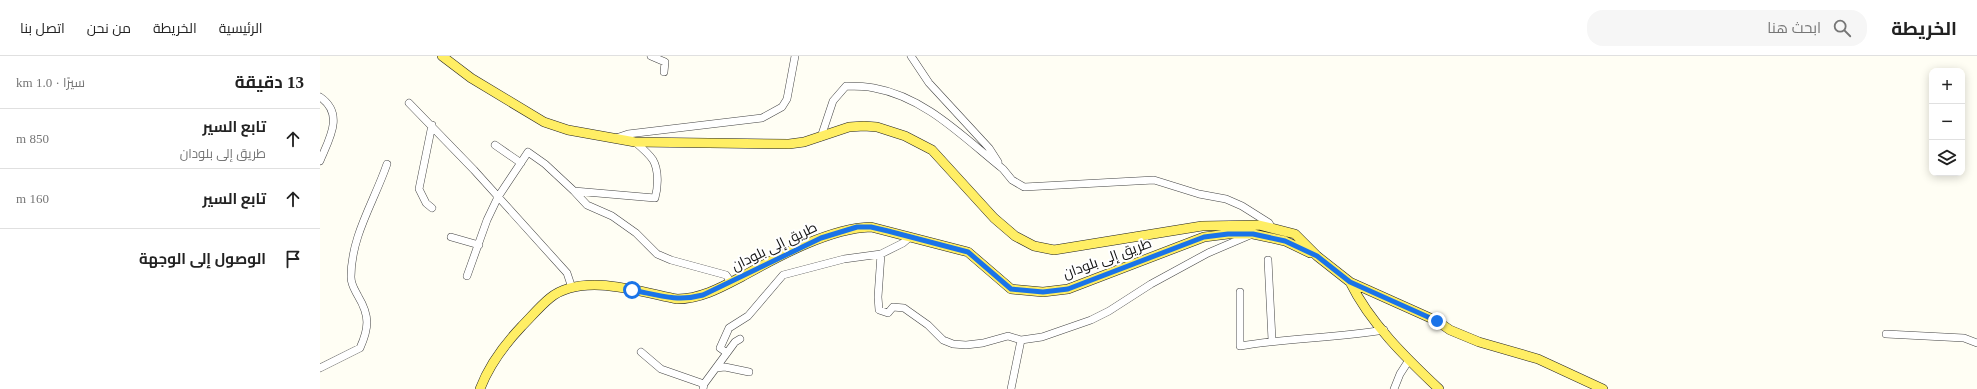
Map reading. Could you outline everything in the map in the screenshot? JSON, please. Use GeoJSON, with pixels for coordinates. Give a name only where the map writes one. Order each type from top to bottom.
{"type":"FeatureCollection","features":[{"type":"Feature","properties":{"kind":"main road"},"geometry":{"type":"LineString","coordinates":[[442,56],[471,78],[544,122],[568,130],[612,139],[635,142],[789,144],[821,137],[849,127],[877,127],[905,136],[932,150],[994,218],[1015,236],[1034,246],[1054,250],[1202,226],[1259,225],[1295,234],[1317,256],[1350,282],[1479,342],[1538,359],[1603,389]]}},
{"type":"Feature","properties":{"kind":"main road","name":"طريق إلى بلودان"},"geometry":{"type":"LineString","coordinates":[[480,389],[485,376],[496,357],[519,329],[550,297],[565,289],[595,284],[683,299],[703,295],[821,238],[857,227],[871,227],[968,252],[1011,289],[1043,292],[1068,289],[1204,237],[1228,234],[1253,234],[1285,241],[1317,256]]}},
{"type":"Feature","properties":{"kind":"main road"},"geometry":{"type":"LineString","coordinates":[[1350,282],[1357,296],[1384,330],[1409,360],[1439,389]]}},
{"type":"Feature","properties":{"kind":"main road"},"geometry":{"type":"LineString","coordinates":[[1565,372],[1593,389]]}},
{"type":"Feature","properties":{"kind":"street"},"geometry":{"type":"LineString","coordinates":[[651,56],[665,62],[664,72]]}},
{"type":"Feature","properties":{"kind":"street"},"geometry":{"type":"LineString","coordinates":[[612,139],[628,134],[762,118],[782,107],[787,99],[795,56]]}},
{"type":"Feature","properties":{"kind":"street"},"geometry":{"type":"LineString","coordinates":[[911,56],[929,83],[989,148],[1012,180],[1024,187],[1154,180],[1199,194],[1226,199],[1242,206],[1269,223],[1272,228]]}},
{"type":"Feature","properties":{"kind":"street"},"geometry":{"type":"LineString","coordinates":[[821,137],[833,101],[846,86],[873,87],[898,94],[924,106],[1003,169]]}},
{"type":"Feature","properties":{"kind":"street"},"geometry":{"type":"LineString","coordinates":[[320,97],[328,102],[333,113],[333,127],[320,160]]}},
{"type":"Feature","properties":{"kind":"street"},"geometry":{"type":"LineString","coordinates":[[409,103],[432,125],[567,273],[572,288]]}},
{"type":"Feature","properties":{"kind":"street"},"geometry":{"type":"LineString","coordinates":[[432,125],[419,188],[426,203],[432,208]]}},
{"type":"Feature","properties":{"kind":"street"},"geometry":{"type":"LineString","coordinates":[[574,192],[654,198],[657,192],[657,178],[654,161],[635,142]]}},
{"type":"Feature","properties":{"kind":"street"},"geometry":{"type":"LineString","coordinates":[[495,145],[521,163]]}},
{"type":"Feature","properties":{"kind":"street"},"geometry":{"type":"LineString","coordinates":[[467,276],[487,220],[498,197],[528,152],[546,164],[587,205],[612,216],[636,233],[657,254],[671,260],[726,275],[731,282]]}},
{"type":"Feature","properties":{"kind":"street"},"geometry":{"type":"LineString","coordinates":[[320,368],[360,348],[364,338],[368,325],[366,310],[352,285],[352,264],[356,240],[387,164]]}},
{"type":"Feature","properties":{"kind":"street"},"geometry":{"type":"LineString","coordinates":[[882,254],[878,297],[879,310],[888,313],[893,307],[904,308],[928,325],[943,340],[953,344],[966,345],[983,343],[1008,336],[1021,340],[1042,337],[1091,320],[1109,311],[1151,284],[1208,253],[1253,234]]}},
{"type":"Feature","properties":{"kind":"street"},"geometry":{"type":"LineString","coordinates":[[451,237],[479,245]]}},
{"type":"Feature","properties":{"kind":"street"},"geometry":{"type":"LineString","coordinates":[[727,353],[720,348],[729,328],[748,316],[783,275],[844,259],[882,254],[903,243],[910,237]]}},
{"type":"Feature","properties":{"kind":"street"},"geometry":{"type":"LineString","coordinates":[[1268,260],[1272,340]]}},
{"type":"Feature","properties":{"kind":"street"},"geometry":{"type":"LineString","coordinates":[[1240,292],[1240,346],[1272,340],[1324,338],[1384,330]]}},
{"type":"Feature","properties":{"kind":"street"},"geometry":{"type":"LineString","coordinates":[[1886,334],[1964,338],[1977,343]]}},
{"type":"Feature","properties":{"kind":"street"},"geometry":{"type":"LineString","coordinates":[[641,352],[661,369],[704,386],[727,353],[740,339]]}},
{"type":"Feature","properties":{"kind":"street"},"geometry":{"type":"LineString","coordinates":[[1011,389],[1021,340]]}},
{"type":"Feature","properties":{"kind":"street"},"geometry":{"type":"LineString","coordinates":[[1394,389],[1400,374],[1409,360]]}},
{"type":"Feature","properties":{"kind":"street"},"geometry":{"type":"LineString","coordinates":[[716,368],[725,367],[749,372]]}},
{"type":"Feature","properties":{"kind":"route"},"geometry":{"type":"LineString","coordinates":[[632,290],[677,300],[689,299],[703,295],[821,238],[857,227],[871,227],[968,252],[1011,289],[1043,292],[1068,289],[1204,237],[1228,234],[1253,234],[1285,241],[1317,256],[1350,282],[1409,310],[1437,321]]}}]}
